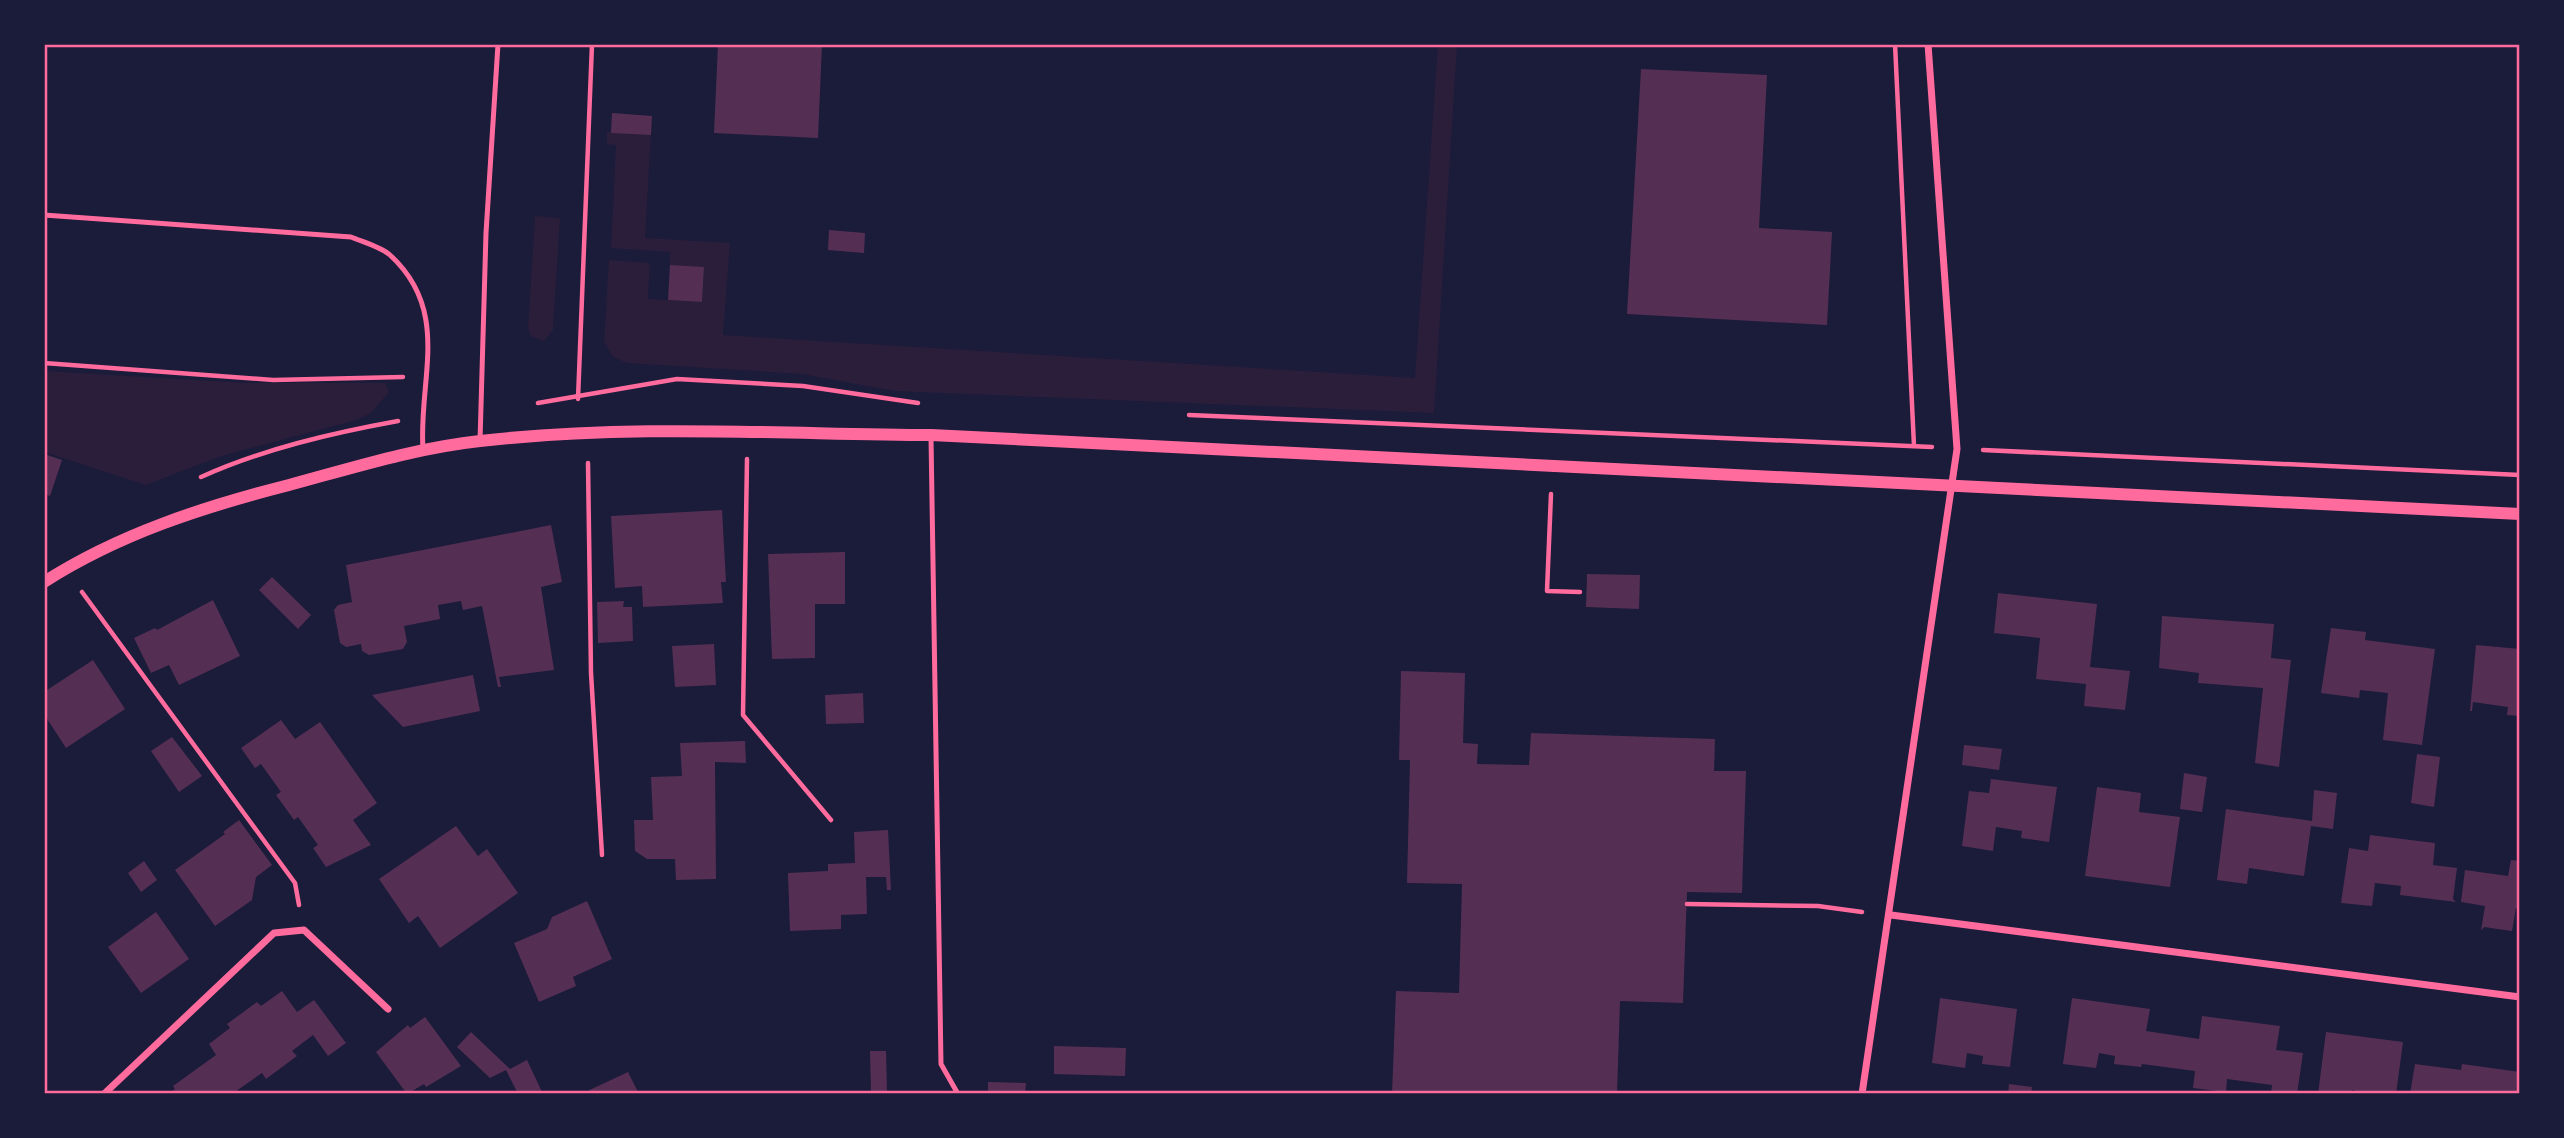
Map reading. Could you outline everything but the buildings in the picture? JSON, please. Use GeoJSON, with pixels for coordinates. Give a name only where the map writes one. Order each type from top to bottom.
{"type":"FeatureCollection","features":[{"type":"Feature","properties":{"kind":"street"},"geometry":{"type":"LineString","coordinates":[[1862,1094],[1891,915],[1957,449],[1928,44]]}},
{"type":"Feature","properties":{"kind":"street"},"geometry":{"type":"LineString","coordinates":[[44,582],[65,568],[131,535],[215,504],[424,450],[480,440],[583,434],[931,435],[2520,514]]}},
{"type":"Feature","properties":{"kind":"street"},"geometry":{"type":"LineString","coordinates":[[1891,915],[2520,997]]}},
{"type":"Feature","properties":{"kind":"street"},"geometry":{"type":"LineString","coordinates":[[104,1094],[274,933],[304,930],[388,1009]]}},
{"type":"Feature","properties":{"kind":"lane"},"geometry":{"type":"LineString","coordinates":[[480,440],[486,233],[499,44]]}},
{"type":"Feature","properties":{"kind":"lane"},"geometry":{"type":"LineString","coordinates":[[44,215],[351,237],[389,254],[412,283],[427,317],[429,377],[421,417],[424,450]]}},
{"type":"Feature","properties":{"kind":"lane"},"geometry":{"type":"LineString","coordinates":[[931,435],[942,1065],[958,1094]]}},
{"type":"Feature","properties":{"kind":"path"},"geometry":{"type":"LineString","coordinates":[[592,44],[579,330],[602,855]]}},
{"type":"Feature","properties":{"kind":"path"},"geometry":{"type":"LineString","coordinates":[[1463,427],[1914,446],[1895,44]]}},
{"type":"Feature","properties":{"kind":"path"},"geometry":{"type":"LineString","coordinates":[[44,363],[273,380],[429,377]]}},
{"type":"Feature","properties":{"kind":"path"},"geometry":{"type":"LineString","coordinates":[[747,433],[743,715],[831,820]]}},
{"type":"Feature","properties":{"kind":"path"},"geometry":{"type":"LineString","coordinates":[[1957,449],[2520,475]]}},
{"type":"Feature","properties":{"kind":"path"},"geometry":{"type":"LineString","coordinates":[[1552,466],[1547,591],[1580,592]]}},
{"type":"Feature","properties":{"kind":"path"},"geometry":{"type":"LineString","coordinates":[[65,568],[295,883],[304,930]]}},
{"type":"Feature","properties":{"kind":"path"},"geometry":{"type":"LineString","coordinates":[[1687,904],[1818,906],[1891,915]]}},
{"type":"Feature","properties":{"kind":"shaded area"},"geometry":{"type":"Polygon","coordinates":[[[1438,44],[1457,44],[1434,413],[894,391],[802,374],[627,363],[613,357],[604,341],[609,260],[650,263],[648,299],[702,302],[704,268],[670,265],[670,252],[611,248],[616,145],[607,144],[607,132],[651,135],[645,238],[730,243],[723,335],[1415,378],[1438,44]]]}},
{"type":"Feature","properties":{"kind":"shaded area"},"geometry":{"type":"Polygon","coordinates":[[[535,216],[560,218],[553,330],[544,341],[531,336],[528,329],[535,216]]]}},
{"type":"Feature","properties":{"kind":"shaded area"},"geometry":{"type":"Polygon","coordinates":[[[44,371],[247,383],[385,383],[389,392],[371,413],[356,420],[221,456],[146,485],[44,452],[44,371]]]}}]}
